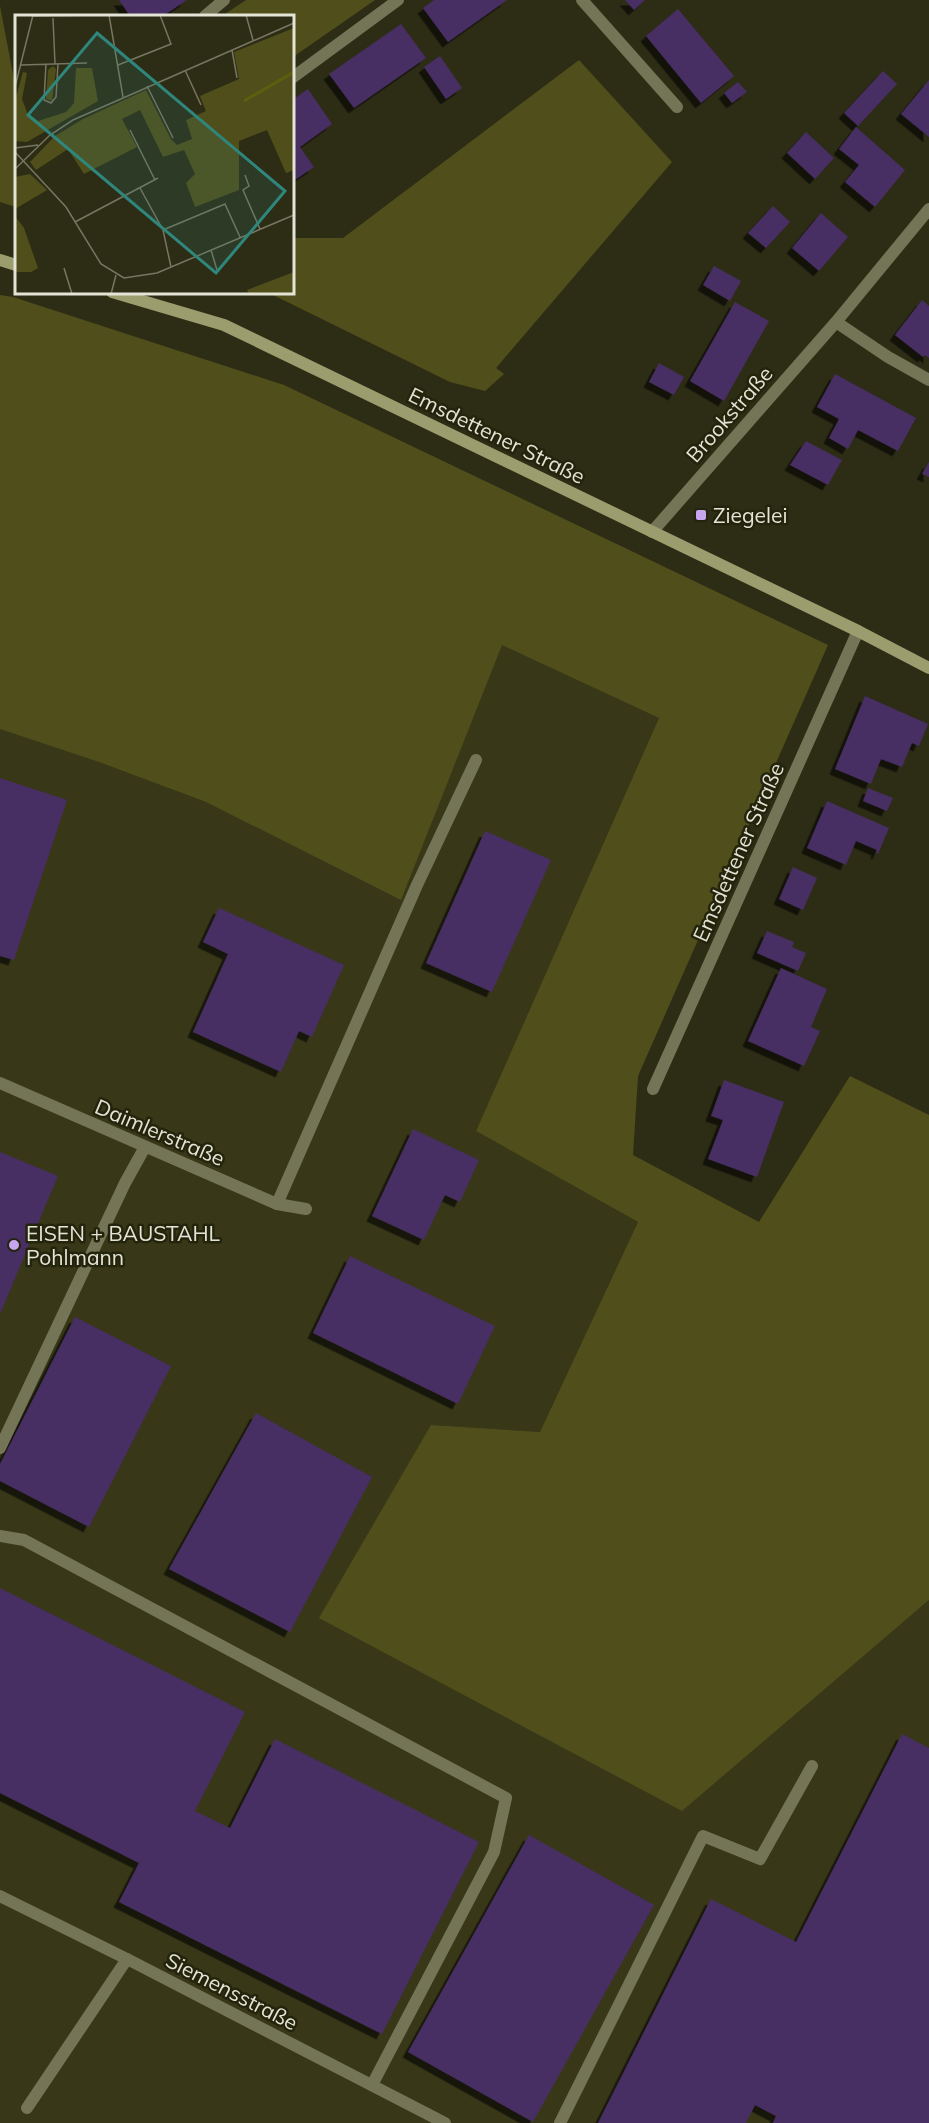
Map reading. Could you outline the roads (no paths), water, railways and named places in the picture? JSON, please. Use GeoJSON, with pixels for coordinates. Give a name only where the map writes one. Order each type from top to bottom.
{"type":"FeatureCollection","features":[{"type":"Feature","properties":{"kind":"main road"},"geometry":{"type":"LineString","coordinates":[[0,260],[15,265]]}},
{"type":"Feature","properties":{"kind":"main road","name":"Emsdettener Straße"},"geometry":{"type":"LineString","coordinates":[[119,294],[224,325],[929,668]]}},
{"type":"Feature","properties":{"kind":"street"},"geometry":{"type":"LineString","coordinates":[[206,15],[224,0]]}},
{"type":"Feature","properties":{"kind":"street"},"geometry":{"type":"LineString","coordinates":[[294,77],[398,0]]}},
{"type":"Feature","properties":{"kind":"street"},"geometry":{"type":"LineString","coordinates":[[582,0],[677,107]]}},
{"type":"Feature","properties":{"kind":"street","name":"Brookstraße"},"geometry":{"type":"LineString","coordinates":[[652,532],[836,322],[929,209]]}},
{"type":"Feature","properties":{"kind":"street"},"geometry":{"type":"LineString","coordinates":[[836,322],[888,357],[929,380]]}},
{"type":"Feature","properties":{"kind":"street","name":"Emsdettener Straße"},"geometry":{"type":"LineString","coordinates":[[652,1089],[858,632]]}},
{"type":"Feature","properties":{"kind":"street"},"geometry":{"type":"LineString","coordinates":[[276,1204],[417,885],[476,760]]}},
{"type":"Feature","properties":{"kind":"street","name":"Daimlerstraße"},"geometry":{"type":"LineString","coordinates":[[0,1083],[276,1204],[306,1209]]}},
{"type":"Feature","properties":{"kind":"street"},"geometry":{"type":"LineString","coordinates":[[0,1448],[125,1183],[145,1148]]}},
{"type":"Feature","properties":{"kind":"street"},"geometry":{"type":"LineString","coordinates":[[0,1536],[24,1540],[506,1798],[494,1852],[372,2085]]}},
{"type":"Feature","properties":{"kind":"street"},"geometry":{"type":"LineString","coordinates":[[560,2123],[703,1836],[760,1859],[812,1766]]}},
{"type":"Feature","properties":{"kind":"street","name":"Siemensstraße"},"geometry":{"type":"LineString","coordinates":[[0,1896],[445,2123]]}},
{"type":"Feature","properties":{"kind":"street"},"geometry":{"type":"LineString","coordinates":[[27,2108],[127,1959]]}},
{"type":"Feature","properties":{"kind":"place","name":"Ziegelei"},"geometry":{"type":"Point","coordinates":[701,515]}},
{"type":"Feature","properties":{"kind":"place","name":"EISEN + BAUSTAHL Pohlmann"},"geometry":{"type":"Point","coordinates":[14,1245]}}]}
